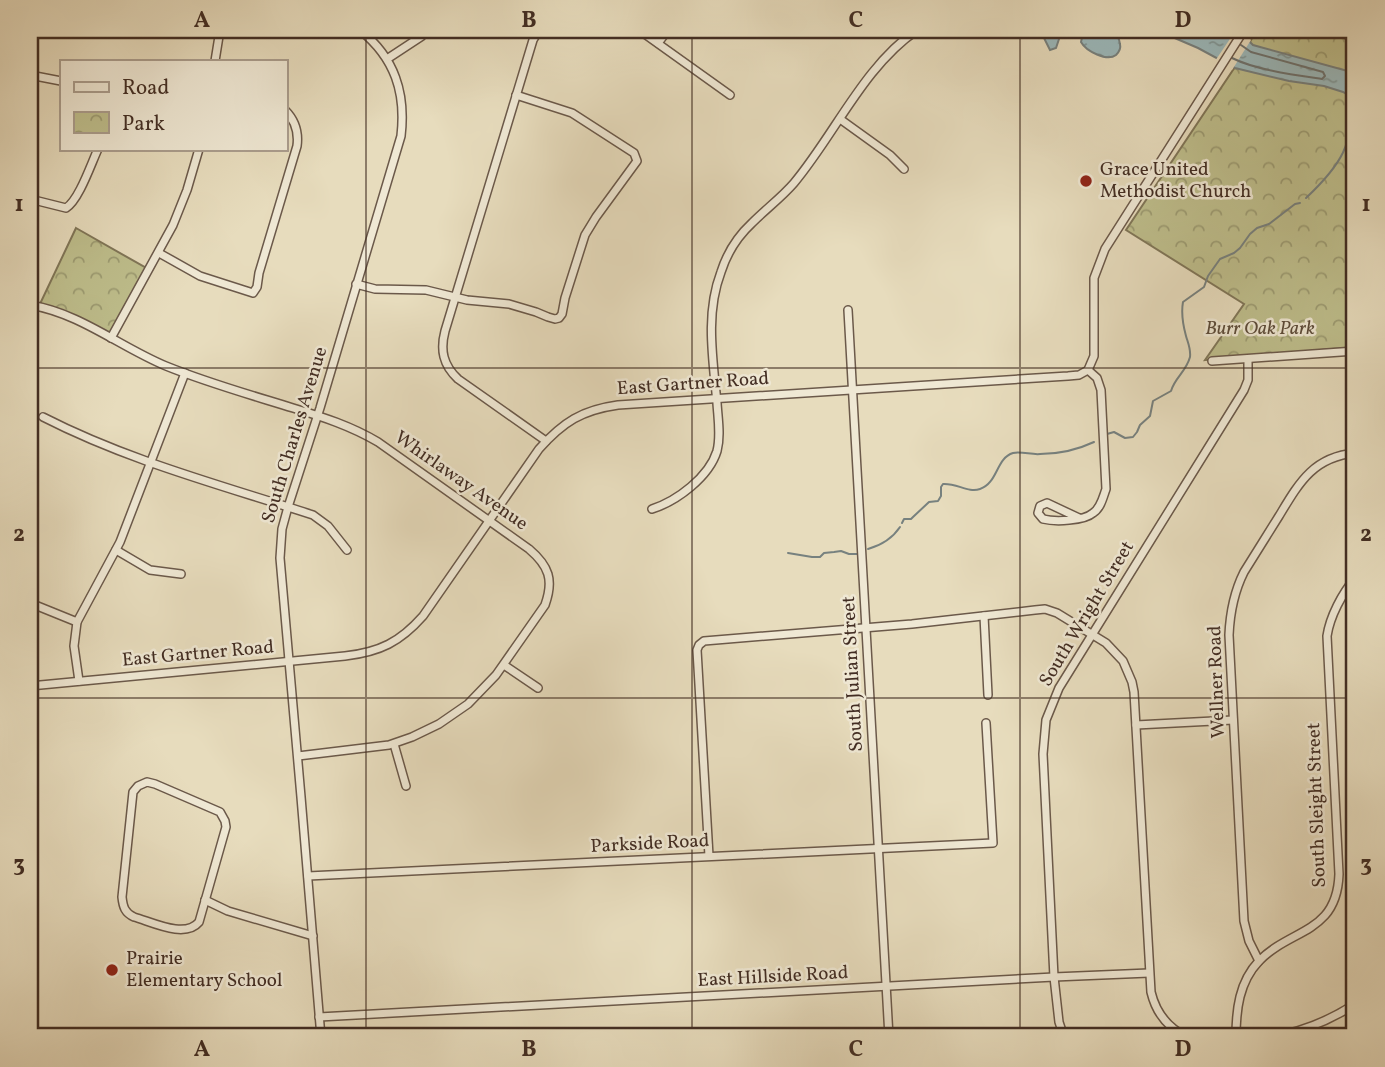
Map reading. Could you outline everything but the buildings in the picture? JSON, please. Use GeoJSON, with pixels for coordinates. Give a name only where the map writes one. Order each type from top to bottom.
{"type":"FeatureCollection","features":[{"type":"Feature","properties":{"kind":"street"},"geometry":{"type":"LineString","coordinates":[[215,60],[220,30]]}},
{"type":"Feature","properties":{"kind":"street","name":"South Charles Avenue"},"geometry":{"type":"LineString","coordinates":[[321,1037],[280,558],[282,529],[288,507],[401,136],[401,93],[395,75],[387,58],[360,30]]}},
{"type":"Feature","properties":{"kind":"street"},"geometry":{"type":"LineString","coordinates":[[539,30],[533,40],[455,297],[442,342],[442,352],[446,365],[458,379],[546,441]]}},
{"type":"Feature","properties":{"kind":"street"},"geometry":{"type":"LineString","coordinates":[[639,30],[730,95]]}},
{"type":"Feature","properties":{"kind":"street"},"geometry":{"type":"LineString","coordinates":[[658,43],[668,30]]}},
{"type":"Feature","properties":{"kind":"street"},"geometry":{"type":"LineString","coordinates":[[652,509],[679,496],[701,477],[714,459],[719,438],[711,323],[714,294],[721,269],[734,244],[796,180],[885,57],[904,38],[917,30]]}},
{"type":"Feature","properties":{"kind":"street"},"geometry":{"type":"LineString","coordinates":[[1079,518],[1047,503],[1038,509],[1040,517],[1044,519],[1079,518],[1095,513],[1106,489],[1101,390],[1097,378],[1088,370],[1094,351],[1094,278],[1100,258],[1110,238],[1244,30]]}},
{"type":"Feature","properties":{"kind":"street"},"geometry":{"type":"LineString","coordinates":[[1334,30],[1354,35]]}},
{"type":"Feature","properties":{"kind":"street"},"geometry":{"type":"LineString","coordinates":[[387,58],[422,36]]}},
{"type":"Feature","properties":{"kind":"street"},"geometry":{"type":"LineString","coordinates":[[30,75],[60,81]]}},
{"type":"Feature","properties":{"kind":"street"},"geometry":{"type":"LineString","coordinates":[[356,284],[375,289],[426,289],[477,301],[509,304],[555,319],[562,314],[585,235],[637,160],[635,153],[586,121],[564,110],[516,95]]}},
{"type":"Feature","properties":{"kind":"street"},"geometry":{"type":"LineString","coordinates":[[159,253],[200,276],[253,293],[256,290],[297,146],[296,127],[287,112]]}},
{"type":"Feature","properties":{"kind":"street"},"geometry":{"type":"LineString","coordinates":[[839,120],[890,155],[904,169]]}},
{"type":"Feature","properties":{"kind":"street"},"geometry":{"type":"LineString","coordinates":[[30,200],[69,207],[98,150]]}},
{"type":"Feature","properties":{"kind":"street"},"geometry":{"type":"LineString","coordinates":[[111,338],[159,253],[180,209],[200,150]]}},
{"type":"Feature","properties":{"kind":"street","name":"Whirlaway Avenue"},"geometry":{"type":"LineString","coordinates":[[30,305],[70,316],[185,373],[353,428],[490,521],[537,555],[544,564],[549,576],[549,593],[545,605],[503,665],[481,691],[453,716],[427,731],[394,744],[298,756]]}},
{"type":"Feature","properties":{"kind":"street","name":"South Julian Street"},"geometry":{"type":"LineString","coordinates":[[848,310],[889,1037]]}},
{"type":"Feature","properties":{"kind":"street"},"geometry":{"type":"LineString","coordinates":[[1212,361],[1355,351]]}},
{"type":"Feature","properties":{"kind":"street","name":"South Wright Street"},"geometry":{"type":"LineString","coordinates":[[1064,1037],[1058,1014],[1054,977],[1043,763],[1046,720],[1052,702],[1244,390],[1248,380],[1248,359]]}},
{"type":"Feature","properties":{"kind":"street","name":"East Gartner Road"},"geometry":{"type":"LineString","coordinates":[[30,686],[363,654],[384,647],[403,636],[423,616],[546,441],[571,419],[606,407],[716,397],[1068,376],[1079,375],[1088,370]]}},
{"type":"Feature","properties":{"kind":"street"},"geometry":{"type":"LineString","coordinates":[[79,681],[74,646],[77,622],[128,524],[185,373]]}},
{"type":"Feature","properties":{"kind":"street"},"geometry":{"type":"LineString","coordinates":[[43,417],[87,439],[151,463],[313,516],[335,532],[347,550]]}},
{"type":"Feature","properties":{"kind":"street","name":"Wellner Road"},"geometry":{"type":"LineString","coordinates":[[1259,961],[1249,941],[1244,920],[1229,624],[1234,595],[1240,580],[1306,475],[1325,461],[1355,453]]}},
{"type":"Feature","properties":{"kind":"street"},"geometry":{"type":"LineString","coordinates":[[116,550],[150,570],[180,574]]}},
{"type":"Feature","properties":{"kind":"street","name":"South Sleight Street"},"geometry":{"type":"LineString","coordinates":[[1236,1037],[1237,1009],[1250,974],[1259,961],[1281,944],[1305,932],[1322,919],[1332,906],[1337,891],[1339,874],[1327,636],[1335,611],[1355,578]]}},
{"type":"Feature","properties":{"kind":"street"},"geometry":{"type":"LineString","coordinates":[[30,603],[77,622]]}},
{"type":"Feature","properties":{"kind":"street"},"geometry":{"type":"LineString","coordinates":[[709,856],[697,650],[704,641],[867,628],[1045,609],[1057,613],[1106,643],[1116,653],[1127,669],[1135,692],[1152,998],[1160,1015],[1175,1030],[1187,1037]]}},
{"type":"Feature","properties":{"kind":"street"},"geometry":{"type":"LineString","coordinates":[[984,616],[988,695]]}},
{"type":"Feature","properties":{"kind":"street"},"geometry":{"type":"LineString","coordinates":[[503,665],[538,688]]}},
{"type":"Feature","properties":{"kind":"street"},"geometry":{"type":"LineString","coordinates":[[1136,725],[1233,720]]}},
{"type":"Feature","properties":{"kind":"street","name":"Parkside Road"},"geometry":{"type":"LineString","coordinates":[[308,876],[993,843],[986,723]]}},
{"type":"Feature","properties":{"kind":"street"},"geometry":{"type":"LineString","coordinates":[[394,744],[406,786]]}},
{"type":"Feature","properties":{"kind":"street"},"geometry":{"type":"LineString","coordinates":[[141,783],[155,784],[222,815],[226,827],[205,900],[197,924],[194,928],[184,930],[134,917],[123,906],[132,799],[135,788],[141,783]]}},
{"type":"Feature","properties":{"kind":"street"},"geometry":{"type":"LineString","coordinates":[[30,845],[34,869],[30,911]]}},
{"type":"Feature","properties":{"kind":"street"},"geometry":{"type":"LineString","coordinates":[[205,900],[228,911],[313,936]]}},
{"type":"Feature","properties":{"kind":"street","name":"East Hillside Road"},"geometry":{"type":"LineString","coordinates":[[319,1017],[1149,973]]}},
{"type":"Feature","properties":{"kind":"street"},"geometry":{"type":"LineString","coordinates":[[1271,1037],[1321,1023],[1355,1004]]}},
{"type":"Feature","properties":{"kind":"green space","name":"Burr Oak Park"},"geometry":{"type":"Polygon","coordinates":[[[1252,30],[1319,30],[1344,37],[1355,44],[1355,347],[1205,360],[1244,304],[1126,230],[1245,52],[1255,32],[1252,30]]]}},
{"type":"Feature","properties":{"kind":"green space"},"geometry":{"type":"Polygon","coordinates":[[[76,228],[148,269],[111,336],[39,306],[76,228]]]}},
{"type":"Feature","properties":{"kind":"water"},"geometry":{"type":"Polygon","coordinates":[[[1040,30],[1062,30],[1056,48],[1050,50],[1040,30]]]}},
{"type":"Feature","properties":{"kind":"water"},"geometry":{"type":"Polygon","coordinates":[[[1086,30],[1107,31],[1116,35],[1120,45],[1118,53],[1107,57],[1087,49],[1081,42],[1086,30]]]}},
{"type":"Feature","properties":{"kind":"water"},"geometry":{"type":"Polygon","coordinates":[[[1156,30],[1238,30],[1253,45],[1355,73],[1355,99],[1324,86],[1235,68],[1156,30]]]}},
{"type":"Feature","properties":{"kind":"pier"},"geometry":{"type":"Polygon","coordinates":[[[1236,30],[1242,30],[1251,40],[1232,70],[1215,61],[1236,30]]]}},
{"type":"Feature","properties":{"kind":"waterway"},"geometry":{"type":"LineString","coordinates":[[1306,198],[1328,175],[1343,152],[1350,127],[1350,95]]}},
{"type":"Feature","properties":{"kind":"waterway"},"geometry":{"type":"LineString","coordinates":[[1107,434],[1114,432],[1125,438],[1133,437],[1140,425],[1150,416],[1153,401],[1171,391],[1186,367],[1190,351],[1183,323],[1183,302],[1204,287],[1220,259],[1240,248],[1257,228],[1269,224],[1300,203]]}},
{"type":"Feature","properties":{"kind":"waterway"},"geometry":{"type":"LineString","coordinates":[[902,523],[904,519],[911,519],[929,502],[938,501],[943,484],[971,490],[986,486],[1003,460],[1013,453],[1054,453],[1094,442]]}},
{"type":"Feature","properties":{"kind":"waterway"},"geometry":{"type":"LineString","coordinates":[[868,549],[886,541],[900,527]]}},
{"type":"Feature","properties":{"kind":"waterway"},"geometry":{"type":"LineString","coordinates":[[788,553],[812,557],[841,551],[858,554]]}},
{"type":"Feature","properties":{"kind":"place","name":"Grace United Methodist Church"},"geometry":{"type":"Point","coordinates":[1086,181]}},
{"type":"Feature","properties":{"kind":"place","name":"Prairie Elementary School"},"geometry":{"type":"Point","coordinates":[112,970]}}]}
